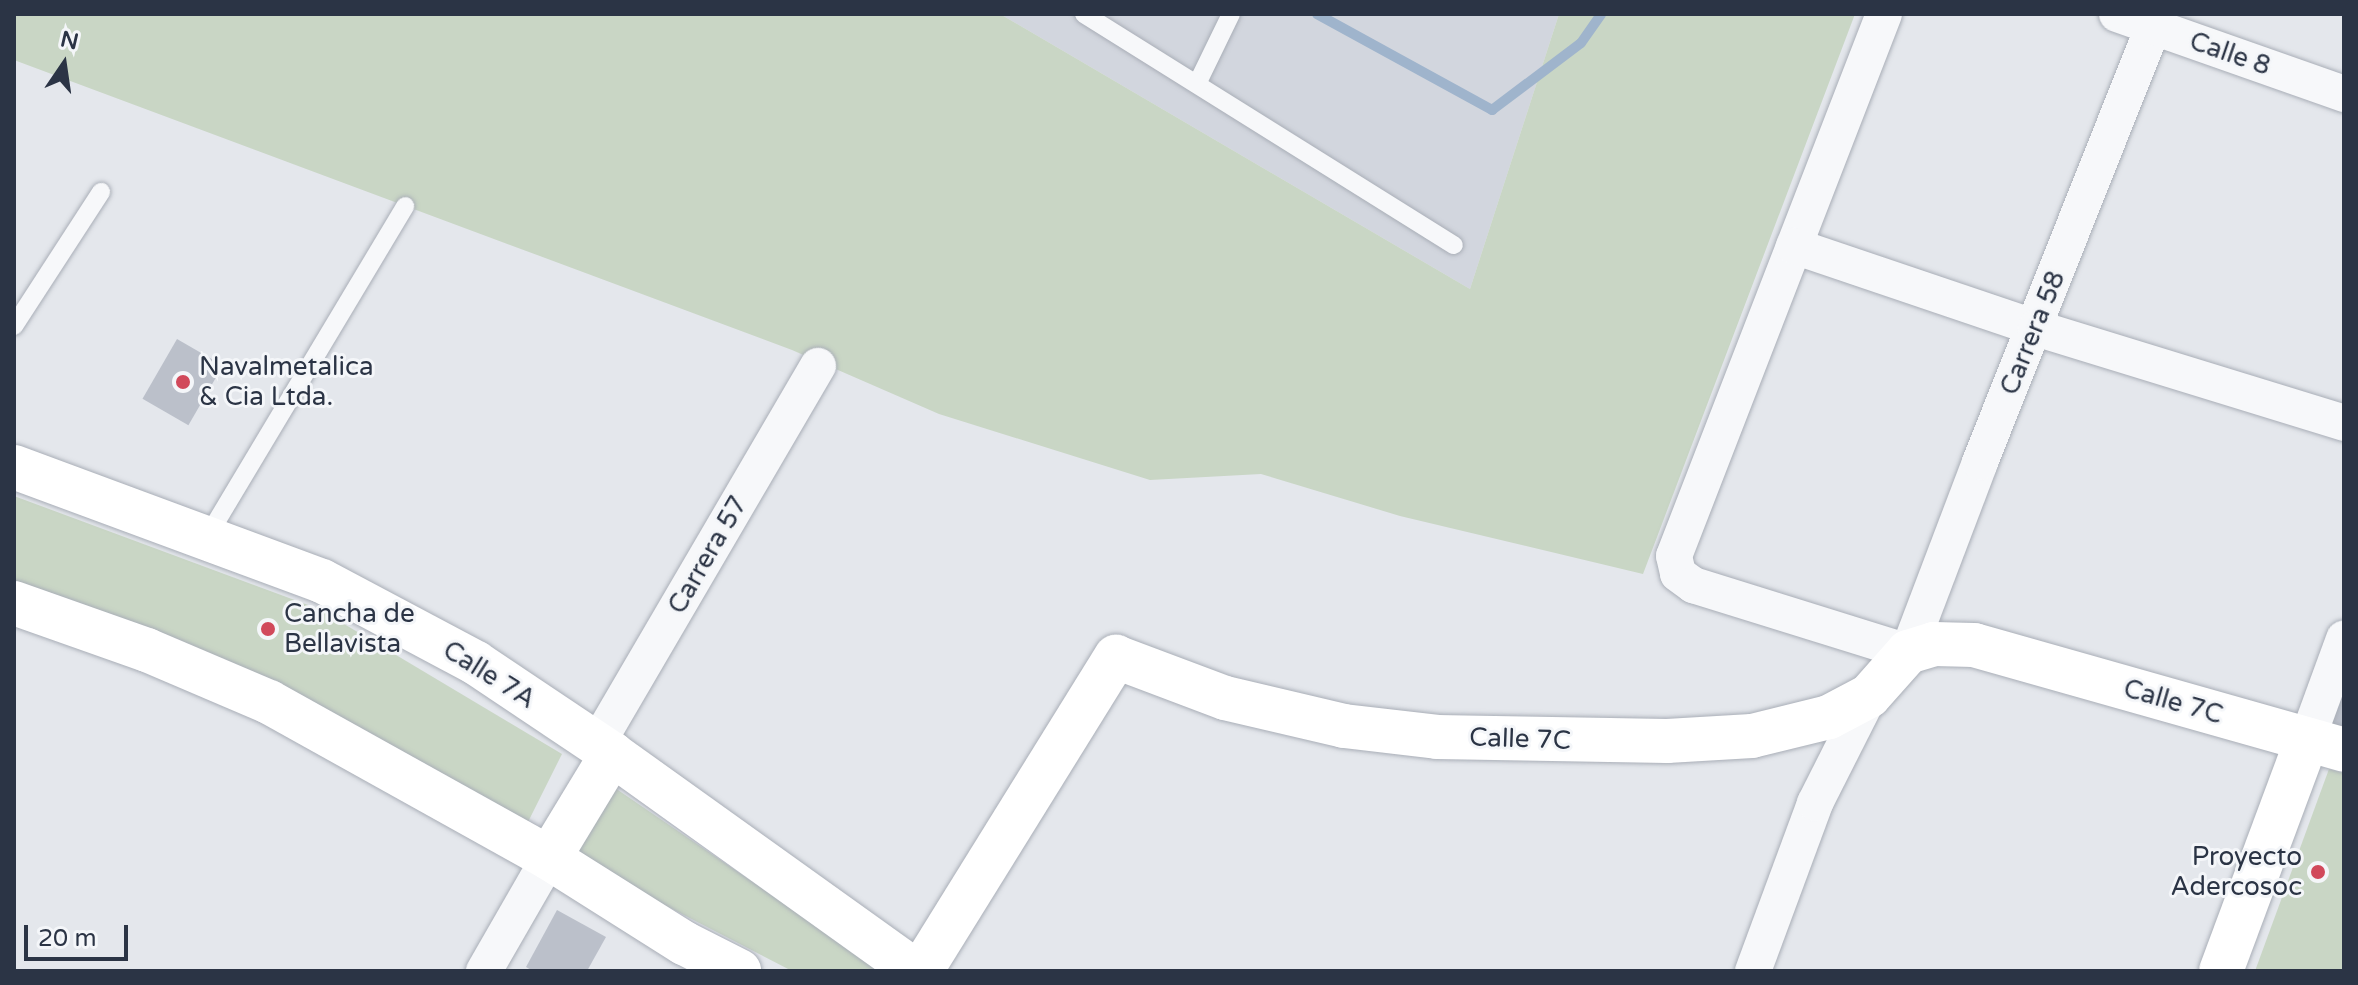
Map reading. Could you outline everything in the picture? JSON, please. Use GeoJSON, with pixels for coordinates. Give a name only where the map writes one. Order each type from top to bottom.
{"type":"FeatureCollection","features":[{"type":"Feature","properties":{"kind":"street"},"geometry":{"type":"LineString","coordinates":[[1884,14],[1794,246],[2036,328],[2344,423]]}},
{"type":"Feature","properties":{"kind":"street","name":"Calle 8"},"geometry":{"type":"LineString","coordinates":[[2117,14],[2156,20],[2344,94]]}},
{"type":"Feature","properties":{"kind":"street","name":"Carrera 58"},"geometry":{"type":"LineString","coordinates":[[1908,652],[2156,20]]}},
{"type":"Feature","properties":{"kind":"street","name":"Calle 7C"},"geometry":{"type":"LineString","coordinates":[[1794,246],[1674,556],[1678,574],[1693,585],[1908,652]]}},
{"type":"Feature","properties":{"kind":"street","name":"Carrera 57"},"geometry":{"type":"LineString","coordinates":[[604,749],[818,366]]}},
{"type":"Feature","properties":{"kind":"street","name":"Calle 7A"},"geometry":{"type":"LineString","coordinates":[[14,467],[322,581],[476,663],[604,749],[918,971]]}},
{"type":"Feature","properties":{"kind":"street"},"geometry":{"type":"LineString","coordinates":[[14,603],[147,650],[269,702],[549,858],[684,943],[739,971]]}},
{"type":"Feature","properties":{"kind":"street"},"geometry":{"type":"LineString","coordinates":[[2221,971],[2325,745],[2344,639]]}},
{"type":"Feature","properties":{"kind":"street","name":"Calle 7C"},"geometry":{"type":"LineString","coordinates":[[918,971],[1116,657],[1225,698],[1282,714],[1437,737],[1605,741],[1752,736],[1829,717],[1869,696],[1908,652],[1934,644],[1974,645],[2325,745]]}},
{"type":"Feature","properties":{"kind":"street"},"geometry":{"type":"LineString","coordinates":[[1753,971],[1809,818],[1869,696]]}},
{"type":"Feature","properties":{"kind":"street"},"geometry":{"type":"LineString","coordinates":[[484,971],[549,858],[604,749]]}},
{"type":"Feature","properties":{"kind":"lane"},"geometry":{"type":"LineString","coordinates":[[1084,14],[1454,245]]}},
{"type":"Feature","properties":{"kind":"lane"},"geometry":{"type":"LineString","coordinates":[[1197,84],[1231,14]]}},
{"type":"Feature","properties":{"kind":"lane"},"geometry":{"type":"LineString","coordinates":[[14,326],[101,192]]}},
{"type":"Feature","properties":{"kind":"lane"},"geometry":{"type":"LineString","coordinates":[[206,539],[405,206]]}},
{"type":"Feature","properties":{"kind":"shaded area"},"geometry":{"type":"Polygon","coordinates":[[[1000,14],[1559,14],[1470,289],[1000,14]]]}},
{"type":"Feature","properties":{"kind":"green space"},"geometry":{"type":"Polygon","coordinates":[[[14,14],[1000,14],[1470,289],[1559,14],[1855,14],[1643,574],[1400,516],[1261,474],[1150,480],[939,414],[792,350],[14,60],[14,14]]]}},
{"type":"Feature","properties":{"kind":"green space"},"geometry":{"type":"Polygon","coordinates":[[[14,496],[319,609],[562,754],[524,830],[14,590],[14,496]]]}},
{"type":"Feature","properties":{"kind":"green space","name":"Proyecto Adercosoc"},"geometry":{"type":"Polygon","coordinates":[[[2329,769],[2344,773],[2344,971],[2255,971],[2329,769]]]}},
{"type":"Feature","properties":{"kind":"green space"},"geometry":{"type":"Polygon","coordinates":[[[615,788],[883,971],[792,971],[570,856],[615,788]]]}},
{"type":"Feature","properties":{"kind":"building","name":"Navalmetalica & Cia Ltda."},"geometry":{"type":"Polygon","coordinates":[[[177,339],[223,366],[188,425],[142,399],[177,339]]]}},
{"type":"Feature","properties":{"kind":"building"},"geometry":{"type":"Polygon","coordinates":[[[2344,686],[2344,733],[2330,729],[2344,686]]]}},
{"type":"Feature","properties":{"kind":"building"},"geometry":{"type":"Polygon","coordinates":[[[557,910],[606,937],[587,971],[533,971],[526,967],[557,910]]]}},
{"type":"Feature","properties":{"kind":"waterway"},"geometry":{"type":"LineString","coordinates":[[1317,14],[1492,110],[1581,43],[1601,14]]}},
{"type":"Feature","properties":{"kind":"place","name":"Navalmetalica & Cia Ltda."},"geometry":{"type":"Point","coordinates":[183,382]}},
{"type":"Feature","properties":{"kind":"place","name":"Cancha de Bellavista"},"geometry":{"type":"Point","coordinates":[268,629]}},
{"type":"Feature","properties":{"kind":"place","name":"Proyecto Adercosoc"},"geometry":{"type":"Point","coordinates":[2318,872]}}]}
